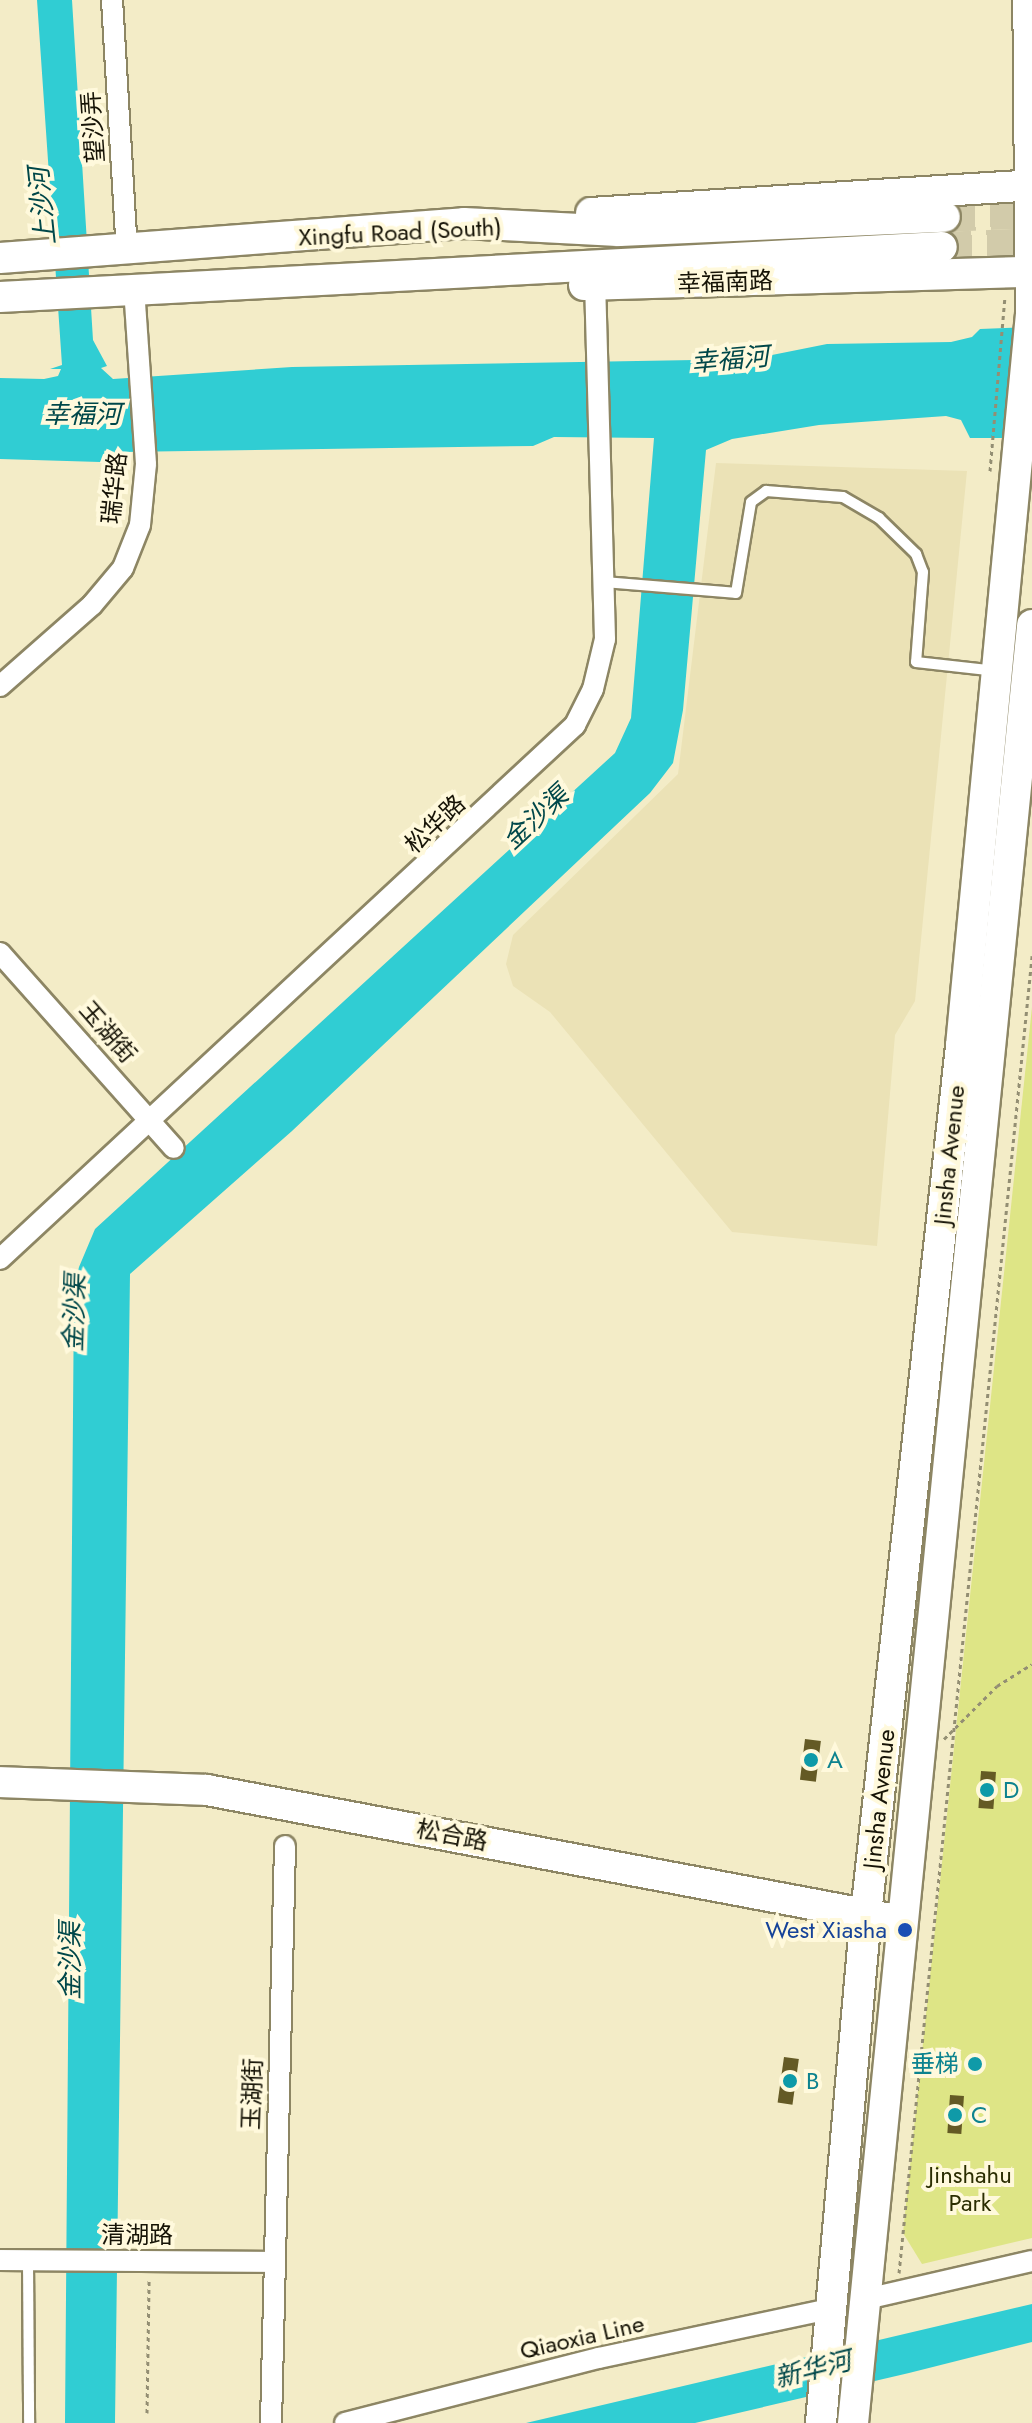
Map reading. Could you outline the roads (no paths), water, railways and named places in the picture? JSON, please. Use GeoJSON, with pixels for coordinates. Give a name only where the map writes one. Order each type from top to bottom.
{"type":"FeatureCollection","features":[{"type":"Feature","properties":{"kind":"main road","name":"Jinsha Avenue"},"geometry":{"type":"LineString","coordinates":[[821,2423],[834,2308],[866,1914],[998,671],[1003,468],[1017,313],[1032,272],[1028,0]]}},
{"type":"Feature","properties":{"kind":"main road"},"geometry":{"type":"LineString","coordinates":[[464,223],[1032,185]]}},
{"type":"Feature","properties":{"kind":"main road","name":"Xingfu Road (South)"},"geometry":{"type":"LineString","coordinates":[[0,258],[114,252],[464,223],[618,231],[945,217]]}},
{"type":"Feature","properties":{"kind":"main road","name":"Xingfu Road (South)"},"geometry":{"type":"LineString","coordinates":[[0,297],[942,247]]}},
{"type":"Feature","properties":{"kind":"main road","name":"幸福南路"},"geometry":{"type":"LineString","coordinates":[[418,274],[595,286],[1032,272]]}},
{"type":"Feature","properties":{"kind":"main road","name":"Jinsha Avenue"},"geometry":{"type":"LineString","coordinates":[[853,2423],[900,1920],[1032,625]]}},
{"type":"Feature","properties":{"kind":"main road","name":"松合路"},"geometry":{"type":"LineString","coordinates":[[0,1782],[207,1790],[900,1920]]}},
{"type":"Feature","properties":{"kind":"street","name":"望沙弄"},"geometry":{"type":"LineString","coordinates":[[112,0],[114,252]]}},
{"type":"Feature","properties":{"kind":"street","name":"松华路"},"geometry":{"type":"LineString","coordinates":[[0,1259],[153,1122],[575,725],[593,689],[605,639],[595,286]]}},
{"type":"Feature","properties":{"kind":"street","name":"瑞华路"},"geometry":{"type":"LineString","coordinates":[[0,686],[92,605],[123,568],[140,525],[146,464],[134,289]]}},
{"type":"Feature","properties":{"kind":"street","name":"玉湖街"},"geometry":{"type":"LineString","coordinates":[[0,953],[174,1148]]}},
{"type":"Feature","properties":{"kind":"street","name":"玉湖街"},"geometry":{"type":"LineString","coordinates":[[271,2423],[285,1846]]}},
{"type":"Feature","properties":{"kind":"street","name":"清湖路"},"geometry":{"type":"LineString","coordinates":[[0,2260],[273,2262]]}},
{"type":"Feature","properties":{"kind":"street"},"geometry":{"type":"LineString","coordinates":[[866,2299],[1032,2261]]}},
{"type":"Feature","properties":{"kind":"street","name":"Qiaoxia Line"},"geometry":{"type":"LineString","coordinates":[[345,2423],[599,2358],[834,2308]]}},
{"type":"Feature","properties":{"kind":"lane"},"geometry":{"type":"LineString","coordinates":[[603,582],[736,593],[751,502],[766,491],[843,497],[879,518],[916,554],[923,572],[916,662],[998,671]]}},
{"type":"Feature","properties":{"kind":"lane"},"geometry":{"type":"LineString","coordinates":[[28,2261],[29,2423]]}},
{"type":"Feature","properties":{"kind":"water"},"geometry":{"type":"Polygon","coordinates":[[[37,0],[72,0],[93,340],[107,366],[101,368],[113,379],[292,367],[752,359],[827,344],[951,342],[972,337],[980,329],[1032,327],[1032,438],[970,438],[961,420],[946,416],[819,425],[732,439],[706,450],[683,710],[673,763],[650,793],[292,1131],[130,1274],[115,2423],[65,2423],[74,1288],[79,1267],[95,1229],[615,753],[631,718],[654,438],[554,437],[533,446],[122,452],[100,462],[0,459],[0,378],[44,379],[58,376],[61,369],[50,369],[62,365],[37,0]]]}},
{"type":"Feature","properties":{"kind":"water","name":"新华河"},"geometry":{"type":"Polygon","coordinates":[[[1032,2304],[1032,2342],[909,2373],[695,2423],[526,2423],[1032,2304]]]}},
{"type":"Feature","properties":{"kind":"tunnel"},"geometry":{"type":"LineString","coordinates":[[945,217],[1032,213]]}},
{"type":"Feature","properties":{"kind":"tunnel"},"geometry":{"type":"LineString","coordinates":[[942,247],[1032,243]]}},
{"type":"Feature","properties":{"kind":"place","name":"A"},"geometry":{"type":"Point","coordinates":[811,1760]}},
{"type":"Feature","properties":{"kind":"place","name":"D"},"geometry":{"type":"Point","coordinates":[987,1790]}},
{"type":"Feature","properties":{"kind":"place","name":"West Xiasha"},"geometry":{"type":"Point","coordinates":[905,1930]}},
{"type":"Feature","properties":{"kind":"place","name":"垂梯"},"geometry":{"type":"Point","coordinates":[975,2064]}},
{"type":"Feature","properties":{"kind":"place","name":"B"},"geometry":{"type":"Point","coordinates":[790,2081]}},
{"type":"Feature","properties":{"kind":"place","name":"C"},"geometry":{"type":"Point","coordinates":[955,2115]}},
{"type":"Feature","properties":{"kind":"water label","name":"上沙河"},"geometry":{"type":"Point","coordinates":[43,206]}},
{"type":"Feature","properties":{"kind":"water label","name":"幸福河"},"geometry":{"type":"Point","coordinates":[730,360]}},
{"type":"Feature","properties":{"kind":"water label","name":"幸福河"},"geometry":{"type":"Point","coordinates":[82,415]}},
{"type":"Feature","properties":{"kind":"water label","name":"金沙渠"},"geometry":{"type":"Point","coordinates":[536,818]}},
{"type":"Feature","properties":{"kind":"water label","name":"金沙渠"},"geometry":{"type":"Point","coordinates":[75,1313]}},
{"type":"Feature","properties":{"kind":"water label","name":"金沙渠"},"geometry":{"type":"Point","coordinates":[71,1961]}},
{"type":"Feature","properties":{"kind":"park label","name":"Jinshahu Park"},"geometry":{"type":"Point","coordinates":[970,2189]}}]}
